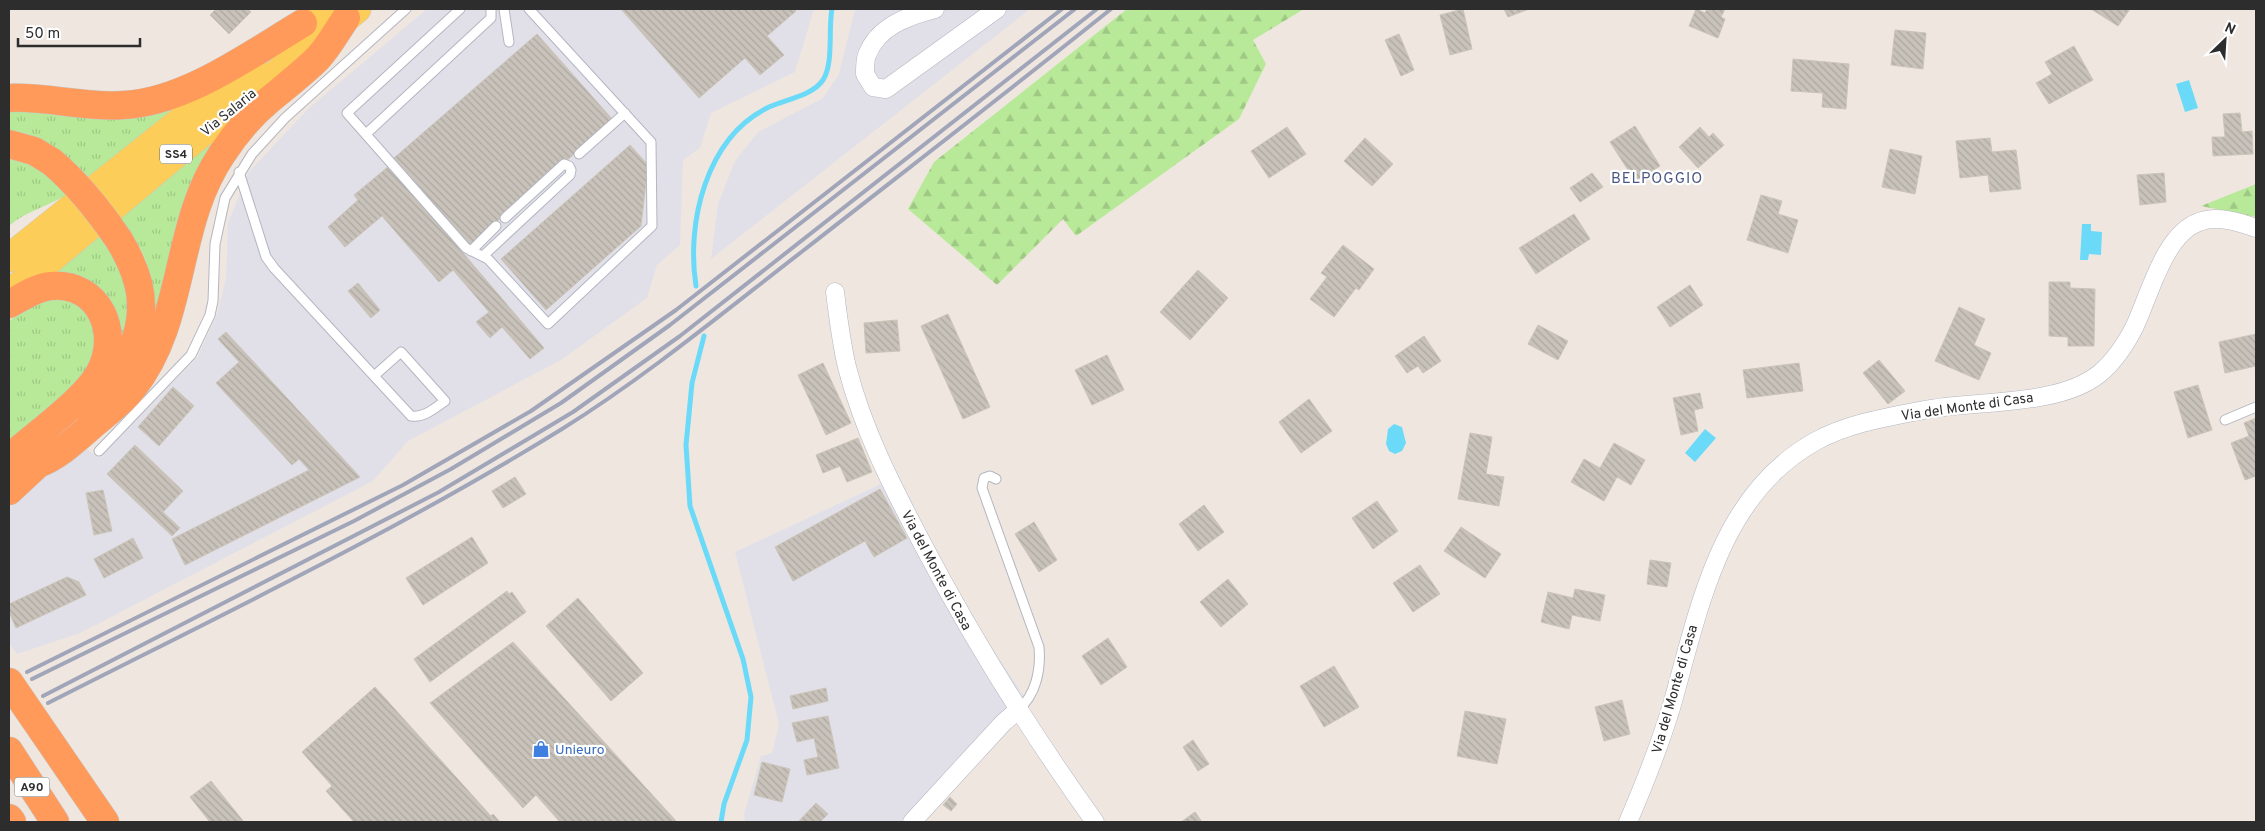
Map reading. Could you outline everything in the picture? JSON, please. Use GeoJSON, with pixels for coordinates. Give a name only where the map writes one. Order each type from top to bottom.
{"type":"FeatureCollection","features":[{"type":"Feature","properties":{"kind":"highway"},"geometry":{"type":"LineString","coordinates":[[9,98],[106,106],[139,104],[156,100],[200,82],[332,14]]}},
{"type":"Feature","properties":{"kind":"highway"},"geometry":{"type":"LineString","coordinates":[[38,464],[60,453],[124,397],[141,377],[168,323],[177,288],[188,229],[199,198],[221,155],[262,107],[319,57],[332,14]]}},
{"type":"Feature","properties":{"kind":"highway"},"geometry":{"type":"LineString","coordinates":[[9,144],[34,151],[52,162],[83,193],[119,240],[132,266],[140,294],[141,312],[136,336],[128,356],[104,394],[92,408],[48,449],[38,464],[9,491]]}},
{"type":"Feature","properties":{"kind":"highway"},"geometry":{"type":"LineString","coordinates":[[9,304],[49,286],[74,290],[89,298],[100,309],[107,322],[109,338],[104,364],[88,388],[9,458]]}},
{"type":"Feature","properties":{"kind":"highway"},"geometry":{"type":"LineString","coordinates":[[9,682],[106,822]]}},
{"type":"Feature","properties":{"kind":"highway","name":"A90"},"geometry":{"type":"LineString","coordinates":[[9,752],[55,822]]}},
{"type":"Feature","properties":{"kind":"highway"},"geometry":{"type":"LineString","coordinates":[[9,818],[12,822]]}},
{"type":"Feature","properties":{"kind":"main road","name":"Via Salaria"},"geometry":{"type":"LineString","coordinates":[[9,258],[332,14]]}},
{"type":"Feature","properties":{"kind":"main road","name":"Via Salaria"},"geometry":{"type":"LineString","coordinates":[[9,294],[184,148],[332,14]]}},
{"type":"Feature","properties":{"kind":"street"},"geometry":{"type":"LineString","coordinates":[[935,9],[910,15],[880,33],[867,55],[864,74],[873,87],[886,89],[997,9]]}},
{"type":"Feature","properties":{"kind":"street","name":"Via del Monte di Casa"},"geometry":{"type":"LineString","coordinates":[[1628,822],[1662,735],[1697,610],[1711,571],[1730,532],[1743,511],[1778,470],[1817,440],[1863,423],[1927,409],[2034,397],[2061,392],[2085,383],[2105,369],[2124,345],[2161,266],[2173,244],[2187,228],[2201,221],[2214,219],[2256,228]]}},
{"type":"Feature","properties":{"kind":"street","name":"Via del Monte di Casa"},"geometry":{"type":"LineString","coordinates":[[835,292],[847,367],[860,411],[876,452],[956,607],[1018,710],[1095,822]]}},
{"type":"Feature","properties":{"kind":"street"},"geometry":{"type":"LineString","coordinates":[[912,822],[1018,710]]}},
{"type":"Feature","properties":{"kind":"lane"},"geometry":{"type":"LineString","coordinates":[[99,450],[191,356],[210,316],[213,301],[215,244],[219,221],[225,198],[239,172],[269,134],[406,9]]}},
{"type":"Feature","properties":{"kind":"lane"},"geometry":{"type":"LineString","coordinates":[[460,9],[347,112],[466,248],[488,259],[548,324],[652,226],[651,142],[529,9]]}},
{"type":"Feature","properties":{"kind":"lane"},"geometry":{"type":"LineString","coordinates":[[366,134],[492,18],[492,9]]}},
{"type":"Feature","properties":{"kind":"lane"},"geometry":{"type":"LineString","coordinates":[[504,9],[509,42]]}},
{"type":"Feature","properties":{"kind":"lane"},"geometry":{"type":"LineString","coordinates":[[578,154],[624,113]]}},
{"type":"Feature","properties":{"kind":"lane"},"geometry":{"type":"LineString","coordinates":[[483,256],[570,176],[572,170],[569,166],[564,164],[505,218]]}},
{"type":"Feature","properties":{"kind":"lane"},"geometry":{"type":"LineString","coordinates":[[239,172],[266,257],[374,376],[411,416],[417,417],[430,412],[446,401],[401,352],[374,376]]}},
{"type":"Feature","properties":{"kind":"lane"},"geometry":{"type":"LineString","coordinates":[[471,251],[496,226]]}},
{"type":"Feature","properties":{"kind":"lane"},"geometry":{"type":"LineString","coordinates":[[2225,420],[2256,407]]}},
{"type":"Feature","properties":{"kind":"lane"},"geometry":{"type":"LineString","coordinates":[[996,479],[990,476],[984,478],[982,488],[1039,648],[1039,671],[1033,691],[1025,705],[1018,710]]}},
{"type":"Feature","properties":{"kind":"shaded area"},"geometry":{"type":"Polygon","coordinates":[[[427,9],[814,9],[795,72],[711,113],[700,148],[683,160],[680,245],[657,265],[647,298],[561,360],[408,441],[373,481],[80,633],[17,654],[9,643],[9,508],[56,466],[87,449],[99,458],[197,358],[218,312],[226,278],[228,223],[248,173],[309,108],[427,9]]]}},
{"type":"Feature","properties":{"kind":"shaded area"},"geometry":{"type":"Polygon","coordinates":[[[855,9],[1030,9],[711,259],[718,204],[735,161],[758,132],[823,98],[839,74],[855,9]]]}},
{"type":"Feature","properties":{"kind":"shaded area"},"geometry":{"type":"Polygon","coordinates":[[[898,476],[933,546],[981,631],[1025,698],[906,822],[745,822],[744,814],[761,756],[772,753],[779,724],[735,552],[898,476]]]}},
{"type":"Feature","properties":{"kind":"green space"},"geometry":{"type":"Polygon","coordinates":[[[1127,9],[1304,9],[1253,40],[1266,64],[1239,119],[1076,236],[1063,219],[997,285],[908,209],[934,162],[1127,9]]]}},
{"type":"Feature","properties":{"kind":"green space"},"geometry":{"type":"Polygon","coordinates":[[[209,90],[88,184],[9,138],[9,108],[209,90]]]}},
{"type":"Feature","properties":{"kind":"green space"},"geometry":{"type":"Polygon","coordinates":[[[219,134],[194,180],[177,222],[155,343],[152,294],[147,265],[139,246],[120,218],[219,134]]]}},
{"type":"Feature","properties":{"kind":"green space"},"geometry":{"type":"Polygon","coordinates":[[[9,155],[26,158],[68,194],[23,216],[9,226],[9,155]]]}},
{"type":"Feature","properties":{"kind":"green space"},"geometry":{"type":"Polygon","coordinates":[[[2256,184],[2256,217],[2201,206],[2256,184]]]}},
{"type":"Feature","properties":{"kind":"green space"},"geometry":{"type":"Polygon","coordinates":[[[102,233],[136,296],[121,341],[49,278],[102,233]]]}},
{"type":"Feature","properties":{"kind":"green space"},"geometry":{"type":"Polygon","coordinates":[[[50,297],[76,303],[99,326],[89,373],[9,449],[9,321],[29,306],[50,297]]]}},
{"type":"Feature","properties":{"kind":"water"},"geometry":{"type":"Polygon","coordinates":[[[2189,80],[2198,108],[2185,112],[2176,84],[2189,80]]]}},
{"type":"Feature","properties":{"kind":"water"},"geometry":{"type":"Polygon","coordinates":[[[2082,224],[2091,224],[2091,231],[2102,232],[2101,255],[2089,254],[2088,260],[2080,260],[2082,224]]]}},
{"type":"Feature","properties":{"kind":"water"},"geometry":{"type":"Polygon","coordinates":[[[1394,424],[1402,427],[1406,443],[1402,451],[1395,454],[1389,451],[1386,444],[1388,429],[1394,424]]]}},
{"type":"Feature","properties":{"kind":"water"},"geometry":{"type":"Polygon","coordinates":[[[1705,429],[1716,438],[1695,462],[1685,453],[1705,429]]]}},
{"type":"Feature","properties":{"kind":"building"},"geometry":{"type":"Polygon","coordinates":[[[216,9],[248,9],[251,12],[229,34],[210,15],[216,9]]]}},
{"type":"Feature","properties":{"kind":"building"},"geometry":{"type":"Polygon","coordinates":[[[621,9],[793,9],[796,11],[767,36],[784,55],[760,75],[745,58],[699,98],[621,9]]]}},
{"type":"Feature","properties":{"kind":"building"},"geometry":{"type":"Polygon","coordinates":[[[1463,9],[1472,49],[1450,55],[1440,15],[1463,9]]]}},
{"type":"Feature","properties":{"kind":"building"},"geometry":{"type":"Polygon","coordinates":[[[1504,9],[1529,9],[1508,17],[1504,9]]]}},
{"type":"Feature","properties":{"kind":"building"},"geometry":{"type":"Polygon","coordinates":[[[1696,9],[1705,13],[1707,9],[1725,9],[1721,17],[1725,19],[1718,38],[1689,26],[1696,9]]]}},
{"type":"Feature","properties":{"kind":"building"},"geometry":{"type":"Polygon","coordinates":[[[2091,9],[2130,9],[2118,26],[2091,9]]]}},
{"type":"Feature","properties":{"kind":"building"},"geometry":{"type":"Polygon","coordinates":[[[1895,30],[1926,33],[1923,69],[1891,65],[1895,30]]]}},
{"type":"Feature","properties":{"kind":"building"},"geometry":{"type":"Polygon","coordinates":[[[537,34],[613,120],[470,245],[394,158],[537,34]]]}},
{"type":"Feature","properties":{"kind":"building"},"geometry":{"type":"Polygon","coordinates":[[[1399,34],[1414,70],[1401,76],[1385,40],[1399,34]]]}},
{"type":"Feature","properties":{"kind":"building"},"geometry":{"type":"Polygon","coordinates":[[[2074,46],[2093,80],[2049,104],[2036,83],[2052,74],[2045,62],[2074,46]]]}},
{"type":"Feature","properties":{"kind":"building"},"geometry":{"type":"Polygon","coordinates":[[[1793,59],[1849,64],[1846,109],[1822,107],[1823,93],[1791,91],[1793,59]]]}},
{"type":"Feature","properties":{"kind":"building"},"geometry":{"type":"Polygon","coordinates":[[[2240,113],[2242,132],[2252,131],[2253,154],[2213,156],[2212,137],[2225,137],[2223,114],[2240,113]]]}},
{"type":"Feature","properties":{"kind":"building"},"geometry":{"type":"Polygon","coordinates":[[[1635,126],[1660,166],[1635,181],[1610,142],[1635,126]]]}},
{"type":"Feature","properties":{"kind":"building"},"geometry":{"type":"Polygon","coordinates":[[[1287,127],[1306,154],[1269,178],[1251,151],[1287,127]]]}},
{"type":"Feature","properties":{"kind":"building"},"geometry":{"type":"Polygon","coordinates":[[[1700,127],[1709,137],[1713,133],[1724,145],[1698,168],[1679,147],[1700,127]]]}},
{"type":"Feature","properties":{"kind":"building"},"geometry":{"type":"Polygon","coordinates":[[[1365,138],[1393,164],[1372,186],[1344,161],[1365,138]]]}},
{"type":"Feature","properties":{"kind":"building"},"geometry":{"type":"Polygon","coordinates":[[[1990,138],[1992,152],[2016,150],[2021,189],[1990,192],[1988,175],[1960,178],[1956,141],[1990,138]]]}},
{"type":"Feature","properties":{"kind":"building"},"geometry":{"type":"Polygon","coordinates":[[[630,145],[648,165],[641,226],[546,310],[501,259],[630,145]]]}},
{"type":"Feature","properties":{"kind":"building"},"geometry":{"type":"Polygon","coordinates":[[[1890,149],[1922,156],[1915,194],[1882,187],[1890,149]]]}},
{"type":"Feature","properties":{"kind":"building"},"geometry":{"type":"Polygon","coordinates":[[[389,166],[544,348],[530,359],[502,327],[490,338],[476,322],[489,312],[453,270],[439,282],[382,216],[345,247],[328,227],[358,200],[354,195],[389,166]]]}},
{"type":"Feature","properties":{"kind":"building"},"geometry":{"type":"Polygon","coordinates":[[[1592,173],[1603,187],[1580,202],[1570,188],[1592,173]]]}},
{"type":"Feature","properties":{"kind":"building"},"geometry":{"type":"Polygon","coordinates":[[[2164,173],[2166,202],[2140,205],[2137,175],[2164,173]]]}},
{"type":"Feature","properties":{"kind":"building"},"geometry":{"type":"Polygon","coordinates":[[[1761,195],[1782,201],[1778,214],[1798,220],[1788,253],[1747,240],[1761,195]]]}},
{"type":"Feature","properties":{"kind":"building"},"geometry":{"type":"Polygon","coordinates":[[[1574,214],[1590,239],[1536,274],[1519,248],[1574,214]]]}},
{"type":"Feature","properties":{"kind":"building"},"geometry":{"type":"Polygon","coordinates":[[[1343,245],[1374,269],[1359,290],[1356,288],[1334,317],[1310,299],[1327,277],[1321,273],[1343,245]]]}},
{"type":"Feature","properties":{"kind":"building"},"geometry":{"type":"Polygon","coordinates":[[[1198,270],[1228,298],[1190,340],[1160,312],[1198,270]]]}},
{"type":"Feature","properties":{"kind":"building"},"geometry":{"type":"Polygon","coordinates":[[[2049,282],[2070,282],[2070,288],[2095,289],[2094,346],[2068,346],[2068,337],[2049,336],[2049,282]]]}},
{"type":"Feature","properties":{"kind":"building"},"geometry":{"type":"Polygon","coordinates":[[[358,283],[380,310],[371,318],[348,291],[358,283]]]}},
{"type":"Feature","properties":{"kind":"building"},"geometry":{"type":"Polygon","coordinates":[[[1690,285],[1703,305],[1670,327],[1657,307],[1690,285]]]}},
{"type":"Feature","properties":{"kind":"building"},"geometry":{"type":"Polygon","coordinates":[[[1959,307],[1985,319],[1974,345],[1991,353],[1979,380],[1935,361],[1959,307]]]}},
{"type":"Feature","properties":{"kind":"building"},"geometry":{"type":"Polygon","coordinates":[[[948,314],[990,407],[963,419],[921,326],[948,314]]]}},
{"type":"Feature","properties":{"kind":"building"},"geometry":{"type":"Polygon","coordinates":[[[897,320],[900,351],[866,353],[864,323],[897,320]]]}},
{"type":"Feature","properties":{"kind":"building"},"geometry":{"type":"Polygon","coordinates":[[[1538,325],[1568,341],[1558,360],[1528,344],[1538,325]]]}},
{"type":"Feature","properties":{"kind":"building"},"geometry":{"type":"Polygon","coordinates":[[[226,332],[360,477],[185,565],[172,539],[309,470],[299,459],[292,465],[216,383],[239,362],[218,339],[226,332]]]}},
{"type":"Feature","properties":{"kind":"building"},"geometry":{"type":"Polygon","coordinates":[[[2256,334],[2256,366],[2225,373],[2219,342],[2256,334]]]}},
{"type":"Feature","properties":{"kind":"building"},"geometry":{"type":"Polygon","coordinates":[[[1424,336],[1441,361],[1423,373],[1418,366],[1407,373],[1395,356],[1424,336]]]}},
{"type":"Feature","properties":{"kind":"building"},"geometry":{"type":"Polygon","coordinates":[[[1107,355],[1124,390],[1092,405],[1075,370],[1107,355]]]}},
{"type":"Feature","properties":{"kind":"building"},"geometry":{"type":"Polygon","coordinates":[[[1879,360],[1905,391],[1888,404],[1863,373],[1879,360]]]}},
{"type":"Feature","properties":{"kind":"building"},"geometry":{"type":"Polygon","coordinates":[[[823,363],[851,423],[826,435],[798,375],[823,363]]]}},
{"type":"Feature","properties":{"kind":"building"},"geometry":{"type":"Polygon","coordinates":[[[1799,363],[1803,391],[1747,398],[1743,370],[1799,363]]]}},
{"type":"Feature","properties":{"kind":"building"},"geometry":{"type":"Polygon","coordinates":[[[2198,385],[2212,430],[2188,438],[2174,392],[2198,385]]]}},
{"type":"Feature","properties":{"kind":"building"},"geometry":{"type":"Polygon","coordinates":[[[173,387],[194,406],[159,446],[138,427],[173,387]]]}},
{"type":"Feature","properties":{"kind":"building"},"geometry":{"type":"Polygon","coordinates":[[[1700,393],[1703,408],[1694,410],[1698,431],[1681,435],[1673,398],[1700,393]]]}},
{"type":"Feature","properties":{"kind":"building"},"geometry":{"type":"Polygon","coordinates":[[[1309,399],[1332,431],[1301,453],[1279,422],[1309,399]]]}},
{"type":"Feature","properties":{"kind":"building"},"geometry":{"type":"Polygon","coordinates":[[[2256,418],[2256,476],[2245,480],[2231,443],[2249,436],[2244,423],[2256,418]]]}},
{"type":"Feature","properties":{"kind":"building"},"geometry":{"type":"Polygon","coordinates":[[[1470,433],[1492,437],[1486,474],[1504,477],[1499,506],[1458,499],[1470,433]]]}},
{"type":"Feature","properties":{"kind":"building"},"geometry":{"type":"Polygon","coordinates":[[[858,438],[872,472],[847,482],[840,466],[823,473],[816,455],[858,438]]]}},
{"type":"Feature","properties":{"kind":"building"},"geometry":{"type":"Polygon","coordinates":[[[1614,443],[1645,460],[1631,485],[1617,477],[1604,501],[1571,482],[1584,459],[1600,468],[1614,443]]]}},
{"type":"Feature","properties":{"kind":"building"},"geometry":{"type":"Polygon","coordinates":[[[135,445],[183,491],[163,512],[180,528],[172,536],[107,474],[135,445]]]}},
{"type":"Feature","properties":{"kind":"building"},"geometry":{"type":"Polygon","coordinates":[[[515,477],[526,494],[503,508],[492,491],[515,477]]]}},
{"type":"Feature","properties":{"kind":"building"},"geometry":{"type":"Polygon","coordinates":[[[880,489],[907,538],[874,557],[865,541],[793,581],[775,547],[880,489]]]}},
{"type":"Feature","properties":{"kind":"building"},"geometry":{"type":"Polygon","coordinates":[[[103,490],[112,531],[94,535],[86,493],[103,490]]]}},
{"type":"Feature","properties":{"kind":"building"},"geometry":{"type":"Polygon","coordinates":[[[1377,501],[1398,531],[1373,549],[1352,518],[1377,501]]]}},
{"type":"Feature","properties":{"kind":"building"},"geometry":{"type":"Polygon","coordinates":[[[1204,505],[1224,532],[1198,551],[1179,524],[1204,505]]]}},
{"type":"Feature","properties":{"kind":"building"},"geometry":{"type":"Polygon","coordinates":[[[1034,522],[1057,560],[1039,572],[1015,534],[1034,522]]]}},
{"type":"Feature","properties":{"kind":"building"},"geometry":{"type":"Polygon","coordinates":[[[1461,527],[1501,554],[1485,578],[1444,551],[1461,527]]]}},
{"type":"Feature","properties":{"kind":"building"},"geometry":{"type":"Polygon","coordinates":[[[472,537],[488,563],[423,605],[406,578],[472,537]]]}},
{"type":"Feature","properties":{"kind":"building"},"geometry":{"type":"Polygon","coordinates":[[[133,538],[143,558],[104,578],[94,559],[133,538]]]}},
{"type":"Feature","properties":{"kind":"building"},"geometry":{"type":"Polygon","coordinates":[[[1650,560],[1671,563],[1667,587],[1647,584],[1650,560]]]}},
{"type":"Feature","properties":{"kind":"building"},"geometry":{"type":"Polygon","coordinates":[[[1420,565],[1440,594],[1413,612],[1393,583],[1420,565]]]}},
{"type":"Feature","properties":{"kind":"building"},"geometry":{"type":"Polygon","coordinates":[[[67,577],[79,582],[86,595],[16,628],[9,612],[9,604],[67,577]]]}},
{"type":"Feature","properties":{"kind":"building"},"geometry":{"type":"Polygon","coordinates":[[[1228,579],[1248,604],[1221,627],[1200,602],[1228,579]]]}},
{"type":"Feature","properties":{"kind":"building"},"geometry":{"type":"Polygon","coordinates":[[[1575,589],[1605,595],[1600,621],[1572,615],[1569,629],[1541,622],[1548,592],[1573,598],[1575,589]]]}},
{"type":"Feature","properties":{"kind":"building"},"geometry":{"type":"Polygon","coordinates":[[[507,591],[509,594],[512,592],[526,612],[430,682],[414,659],[507,591]]]}},
{"type":"Feature","properties":{"kind":"building"},"geometry":{"type":"Polygon","coordinates":[[[578,598],[643,673],[611,701],[546,626],[578,598]]]}},
{"type":"Feature","properties":{"kind":"building"},"geometry":{"type":"Polygon","coordinates":[[[1108,638],[1127,667],[1101,685],[1082,656],[1108,638]]]}},
{"type":"Feature","properties":{"kind":"building","name":"Unieuro"},"geometry":{"type":"Polygon","coordinates":[[[513,642],[677,822],[560,822],[536,795],[523,808],[430,703],[513,642]]]}},
{"type":"Feature","properties":{"kind":"building"},"geometry":{"type":"Polygon","coordinates":[[[1334,666],[1359,707],[1324,727],[1300,686],[1334,666]]]}},
{"type":"Feature","properties":{"kind":"building"},"geometry":{"type":"Polygon","coordinates":[[[375,687],[491,816],[493,814],[500,822],[354,822],[326,791],[332,786],[302,752],[375,687]]]}},
{"type":"Feature","properties":{"kind":"building"},"geometry":{"type":"Polygon","coordinates":[[[826,688],[828,701],[793,709],[790,696],[826,688]]]}},
{"type":"Feature","properties":{"kind":"building"},"geometry":{"type":"Polygon","coordinates":[[[1622,700],[1630,734],[1604,741],[1595,707],[1622,700]]]}},
{"type":"Feature","properties":{"kind":"building"},"geometry":{"type":"Polygon","coordinates":[[[1465,711],[1506,719],[1497,764],[1457,756],[1465,711]]]}},
{"type":"Feature","properties":{"kind":"building"},"geometry":{"type":"Polygon","coordinates":[[[828,716],[839,768],[807,775],[804,760],[818,757],[814,738],[797,742],[792,723],[828,716]]]}},
{"type":"Feature","properties":{"kind":"building"},"geometry":{"type":"Polygon","coordinates":[[[1193,740],[1209,764],[1198,771],[1183,747],[1193,740]]]}},
{"type":"Feature","properties":{"kind":"building"},"geometry":{"type":"Polygon","coordinates":[[[762,762],[790,769],[782,802],[754,795],[762,762]]]}},
{"type":"Feature","properties":{"kind":"building"},"geometry":{"type":"Polygon","coordinates":[[[211,781],[244,822],[210,822],[190,797],[211,781]]]}},
{"type":"Feature","properties":{"kind":"building"},"geometry":{"type":"Polygon","coordinates":[[[950,797],[957,804],[951,811],[943,805],[950,797]]]}},
{"type":"Feature","properties":{"kind":"building"},"geometry":{"type":"Polygon","coordinates":[[[816,803],[828,814],[820,822],[798,822],[816,803]]]}},
{"type":"Feature","properties":{"kind":"building"},"geometry":{"type":"Polygon","coordinates":[[[1195,812],[1202,822],[1181,822],[1195,812]]]}},
{"type":"Feature","properties":{"kind":"waterway"},"geometry":{"type":"LineString","coordinates":[[696,286],[694,236],[698,210],[705,184],[716,160],[730,139],[747,121],[769,107],[812,90],[823,80],[828,65],[832,9]]}},
{"type":"Feature","properties":{"kind":"waterway"},"geometry":{"type":"LineString","coordinates":[[704,336],[692,383],[686,445],[690,506],[743,659],[751,697],[747,740],[724,804],[721,822]]}},
{"type":"Feature","properties":{"kind":"railway"},"geometry":{"type":"LineString","coordinates":[[27,672],[403,485],[531,411],[676,310],[1062,9]]}},
{"type":"Feature","properties":{"kind":"railway"},"geometry":{"type":"LineString","coordinates":[[32,679],[354,521],[451,469],[561,403],[670,325],[1075,9]]}},
{"type":"Feature","properties":{"kind":"railway"},"geometry":{"type":"LineString","coordinates":[[43,696],[439,492],[573,412],[680,336],[1097,9]]}},
{"type":"Feature","properties":{"kind":"railway"},"geometry":{"type":"LineString","coordinates":[[48,703],[243,605],[372,537],[500,466],[594,409],[715,319],[1111,9]]}},
{"type":"Feature","properties":{"kind":"place","name":"Unieuro"},"geometry":{"type":"Point","coordinates":[541,749]}},
{"type":"Feature","properties":{"kind":"district","name":"BELPOGGIO"},"geometry":{"type":"Point","coordinates":[1657,178]}}]}
